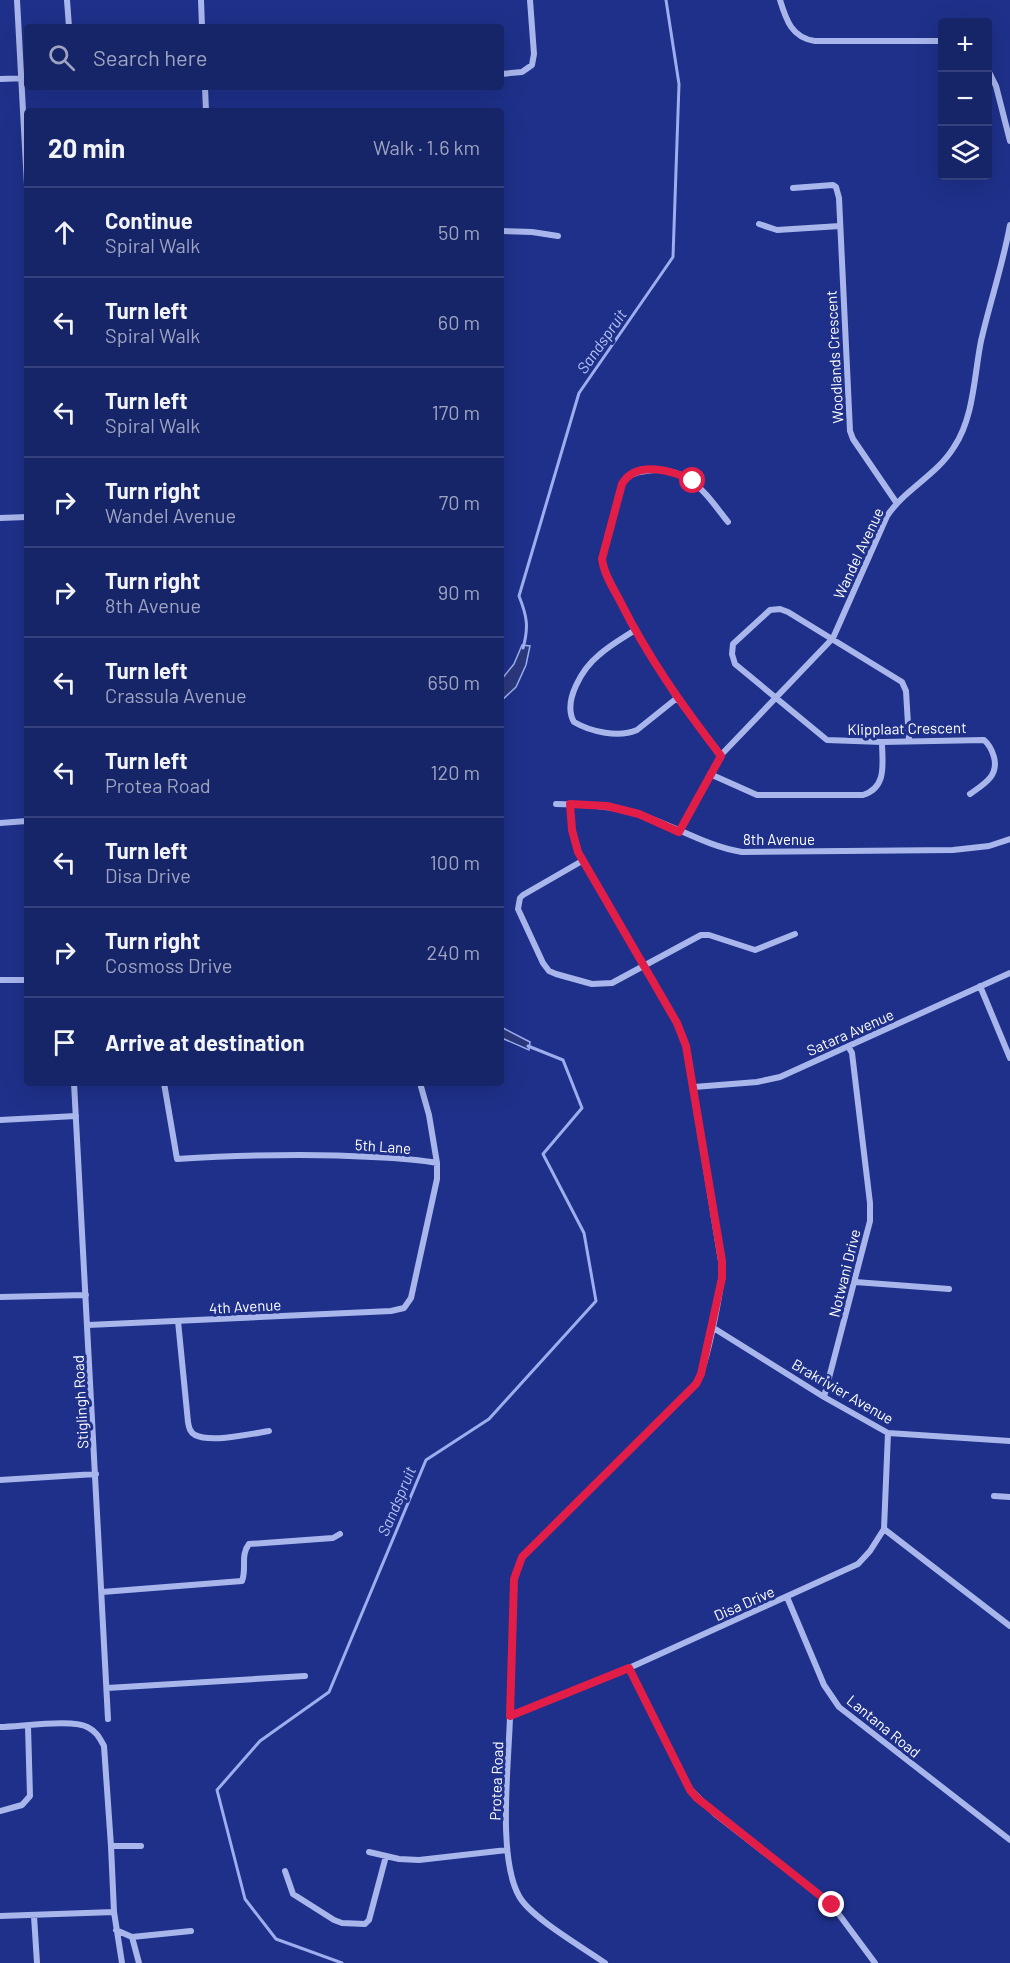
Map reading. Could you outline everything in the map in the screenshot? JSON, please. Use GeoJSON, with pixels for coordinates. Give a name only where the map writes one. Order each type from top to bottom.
{"type":"FeatureCollection","features":[{"type":"Feature","properties":{"kind":"street"},"geometry":{"type":"LineString","coordinates":[[0,79],[24,78],[17,0]]}},
{"type":"Feature","properties":{"kind":"street"},"geometry":{"type":"LineString","coordinates":[[67,0],[69,24]]}},
{"type":"Feature","properties":{"kind":"street"},"geometry":{"type":"LineString","coordinates":[[201,0],[202,24]]}},
{"type":"Feature","properties":{"kind":"street"},"geometry":{"type":"LineString","coordinates":[[504,74],[517,73],[530,67],[534,54],[530,0]]}},
{"type":"Feature","properties":{"kind":"street"},"geometry":{"type":"LineString","coordinates":[[780,0],[794,31],[803,39],[815,41],[938,41]]}},
{"type":"Feature","properties":{"kind":"street"},"geometry":{"type":"LineString","coordinates":[[988,72],[996,86],[1010,141]]}},
{"type":"Feature","properties":{"kind":"street"},"geometry":{"type":"LineString","coordinates":[[24,90],[25,108]]}},
{"type":"Feature","properties":{"kind":"street"},"geometry":{"type":"LineString","coordinates":[[205,90],[207,108]]}},
{"type":"Feature","properties":{"kind":"street","name":"Woodlands Crescent"},"geometry":{"type":"LineString","coordinates":[[793,188],[833,185],[836,187],[839,198],[849,431],[896,502]]}},
{"type":"Feature","properties":{"kind":"street"},"geometry":{"type":"LineString","coordinates":[[759,224],[777,230],[840,226]]}},
{"type":"Feature","properties":{"kind":"street","name":"Wandel Avenue"},"geometry":{"type":"LineString","coordinates":[[679,832],[721,756],[833,638],[887,516],[896,502],[948,457],[960,438],[966,423],[981,340],[1010,225]]}},
{"type":"Feature","properties":{"kind":"street"},"geometry":{"type":"LineString","coordinates":[[504,231],[558,236]]}},
{"type":"Feature","properties":{"kind":"street"},"geometry":{"type":"LineString","coordinates":[[721,756],[677,698],[634,630],[605,571],[602,559],[625,479],[639,472],[654,470],[678,473],[699,485],[728,522]]}},
{"type":"Feature","properties":{"kind":"street"},"geometry":{"type":"LineString","coordinates":[[0,518],[24,517]]}},
{"type":"Feature","properties":{"kind":"street","name":"Klipplaat Crescent"},"geometry":{"type":"LineString","coordinates":[[833,638],[788,612],[774,609],[766,613],[733,644],[732,654],[735,664],[827,740],[882,742],[979,739],[988,743],[995,760],[995,768],[988,782],[970,794]]}},
{"type":"Feature","properties":{"kind":"street"},"geometry":{"type":"LineString","coordinates":[[634,630],[595,658],[578,682],[573,691],[570,711],[574,722],[613,734],[631,733],[677,698]]}},
{"type":"Feature","properties":{"kind":"street"},"geometry":{"type":"LineString","coordinates":[[833,638],[902,682],[906,691],[909,741]]}},
{"type":"Feature","properties":{"kind":"street"},"geometry":{"type":"LineString","coordinates":[[710,774],[757,795],[863,795],[876,789],[881,782],[882,742]]}},
{"type":"Feature","properties":{"kind":"street","name":"8th Avenue"},"geometry":{"type":"LineString","coordinates":[[556,804],[618,808],[639,814],[724,849],[742,852],[961,850],[989,846],[1010,839]]}},
{"type":"Feature","properties":{"kind":"street"},"geometry":{"type":"LineString","coordinates":[[570,804],[572,830],[582,861],[645,966],[677,1023],[686,1046],[722,1267],[722,1278],[712,1327]]}},
{"type":"Feature","properties":{"kind":"street"},"geometry":{"type":"LineString","coordinates":[[0,823],[24,821]]}},
{"type":"Feature","properties":{"kind":"street"},"geometry":{"type":"LineString","coordinates":[[582,861],[520,898],[518,909],[543,963],[549,971],[556,974],[599,985],[612,983],[701,935],[709,935],[755,950],[795,934]]}},
{"type":"Feature","properties":{"kind":"street","name":"Satara Avenue"},"geometry":{"type":"LineString","coordinates":[[694,1087],[757,1082],[780,1077],[1010,973]]}},
{"type":"Feature","properties":{"kind":"street"},"geometry":{"type":"LineString","coordinates":[[0,980],[24,980]]}},
{"type":"Feature","properties":{"kind":"street"},"geometry":{"type":"LineString","coordinates":[[980,986],[1010,1058]]}},
{"type":"Feature","properties":{"kind":"street","name":"Notwani Drive"},"geometry":{"type":"LineString","coordinates":[[824,1397],[868,1234],[870,1203],[852,1053],[848,1046]]}},
{"type":"Feature","properties":{"kind":"street","name":"Stiglingh Road"},"geometry":{"type":"LineString","coordinates":[[74,1086],[108,1719]]}},
{"type":"Feature","properties":{"kind":"street","name":"5th Lane"},"geometry":{"type":"LineString","coordinates":[[165,1086],[177,1159],[317,1153],[437,1163]]}},
{"type":"Feature","properties":{"kind":"street"},"geometry":{"type":"LineString","coordinates":[[421,1086],[429,1115],[437,1163]]}},
{"type":"Feature","properties":{"kind":"street"},"geometry":{"type":"LineString","coordinates":[[0,1120],[76,1116]]}},
{"type":"Feature","properties":{"kind":"street","name":"4th Avenue"},"geometry":{"type":"LineString","coordinates":[[88,1325],[391,1311],[404,1308],[411,1298],[437,1179],[437,1163]]}},
{"type":"Feature","properties":{"kind":"street"},"geometry":{"type":"LineString","coordinates":[[855,1282],[949,1289]]}},
{"type":"Feature","properties":{"kind":"street"},"geometry":{"type":"LineString","coordinates":[[0,1297],[86,1295]]}},
{"type":"Feature","properties":{"kind":"street"},"geometry":{"type":"LineString","coordinates":[[178,1321],[188,1422],[191,1432],[210,1438],[268,1431]]}},
{"type":"Feature","properties":{"kind":"street","name":"Brakrivier Avenue"},"geometry":{"type":"LineString","coordinates":[[712,1327],[888,1434],[1010,1441]]}},
{"type":"Feature","properties":{"kind":"street","name":"Protea Road"},"geometry":{"type":"LineString","coordinates":[[605,1963],[531,1911],[524,1904],[514,1886],[507,1850],[506,1808],[514,1579],[522,1557],[696,1384],[701,1374],[712,1327]]}},
{"type":"Feature","properties":{"kind":"street"},"geometry":{"type":"LineString","coordinates":[[888,1434],[884,1529],[1010,1626]]}},
{"type":"Feature","properties":{"kind":"street"},"geometry":{"type":"LineString","coordinates":[[0,1480],[96,1474]]}},
{"type":"Feature","properties":{"kind":"street"},"geometry":{"type":"LineString","coordinates":[[994,1496],[1010,1497]]}},
{"type":"Feature","properties":{"kind":"street","name":"Disa Drive"},"geometry":{"type":"LineString","coordinates":[[510,1716],[629,1668],[853,1568],[870,1551],[884,1529]]}},
{"type":"Feature","properties":{"kind":"street"},"geometry":{"type":"LineString","coordinates":[[102,1592],[242,1581],[244,1554],[249,1544],[333,1538],[340,1534]]}},
{"type":"Feature","properties":{"kind":"street","name":"Lantana Road"},"geometry":{"type":"LineString","coordinates":[[787,1597],[824,1685],[839,1707],[1010,1840]]}},
{"type":"Feature","properties":{"kind":"street"},"geometry":{"type":"LineString","coordinates":[[629,1668],[690,1790],[715,1814],[832,1905],[875,1963]]}},
{"type":"Feature","properties":{"kind":"street"},"geometry":{"type":"LineString","coordinates":[[107,1688],[305,1676]]}},
{"type":"Feature","properties":{"kind":"street"},"geometry":{"type":"LineString","coordinates":[[0,1728],[73,1723],[87,1726],[98,1735],[104,1746],[114,1911],[122,1963]]}},
{"type":"Feature","properties":{"kind":"street"},"geometry":{"type":"LineString","coordinates":[[0,1811],[22,1805],[30,1796],[28,1726]]}},
{"type":"Feature","properties":{"kind":"street"},"geometry":{"type":"LineString","coordinates":[[111,1846],[141,1846]]}},
{"type":"Feature","properties":{"kind":"street"},"geometry":{"type":"LineString","coordinates":[[369,1852],[419,1860],[507,1850]]}},
{"type":"Feature","properties":{"kind":"street"},"geometry":{"type":"LineString","coordinates":[[285,1871],[293,1894],[334,1920],[342,1923],[365,1924],[369,1920],[386,1856]]}},
{"type":"Feature","properties":{"kind":"street"},"geometry":{"type":"LineString","coordinates":[[0,1916],[114,1911]]}},
{"type":"Feature","properties":{"kind":"street"},"geometry":{"type":"LineString","coordinates":[[34,1916],[37,1963]]}},
{"type":"Feature","properties":{"kind":"street"},"geometry":{"type":"LineString","coordinates":[[116,1930],[132,1937],[191,1931]]}},
{"type":"Feature","properties":{"kind":"street"},"geometry":{"type":"LineString","coordinates":[[132,1937],[139,1963]]}},
{"type":"Feature","properties":{"kind":"water"},"geometry":{"type":"Polygon","coordinates":[[[522,645],[530,646],[526,665],[516,687],[504,698],[504,676],[514,664],[522,645]]]}},
{"type":"Feature","properties":{"kind":"water"},"geometry":{"type":"Polygon","coordinates":[[[504,1029],[530,1042],[529,1050],[504,1039],[504,1029]]]}},
{"type":"Feature","properties":{"kind":"waterway","name":"Sandspruit"},"geometry":{"type":"LineString","coordinates":[[523,648],[526,622],[519,596],[579,393],[673,257],[679,84],[666,0]]}},
{"type":"Feature","properties":{"kind":"waterway","name":"Sandspruit"},"geometry":{"type":"LineString","coordinates":[[342,1963],[276,1939],[245,1899],[217,1790],[260,1741],[329,1692],[426,1460],[489,1419],[596,1301],[584,1233],[543,1154],[582,1108],[563,1060],[528,1046]]}},
{"type":"Feature","properties":{"kind":"route"},"geometry":{"type":"LineString","coordinates":[[693,481],[678,473],[665,470],[639,472],[626,478],[622,484],[602,555],[602,564],[634,630],[677,698],[721,756],[679,832],[639,814],[607,806],[570,804],[572,830],[582,861],[645,966],[677,1023],[686,1046],[722,1261],[722,1278],[701,1374],[696,1384],[522,1557],[517,1567],[514,1579],[510,1716],[629,1668],[690,1790],[715,1814],[832,1905]]}}]}
